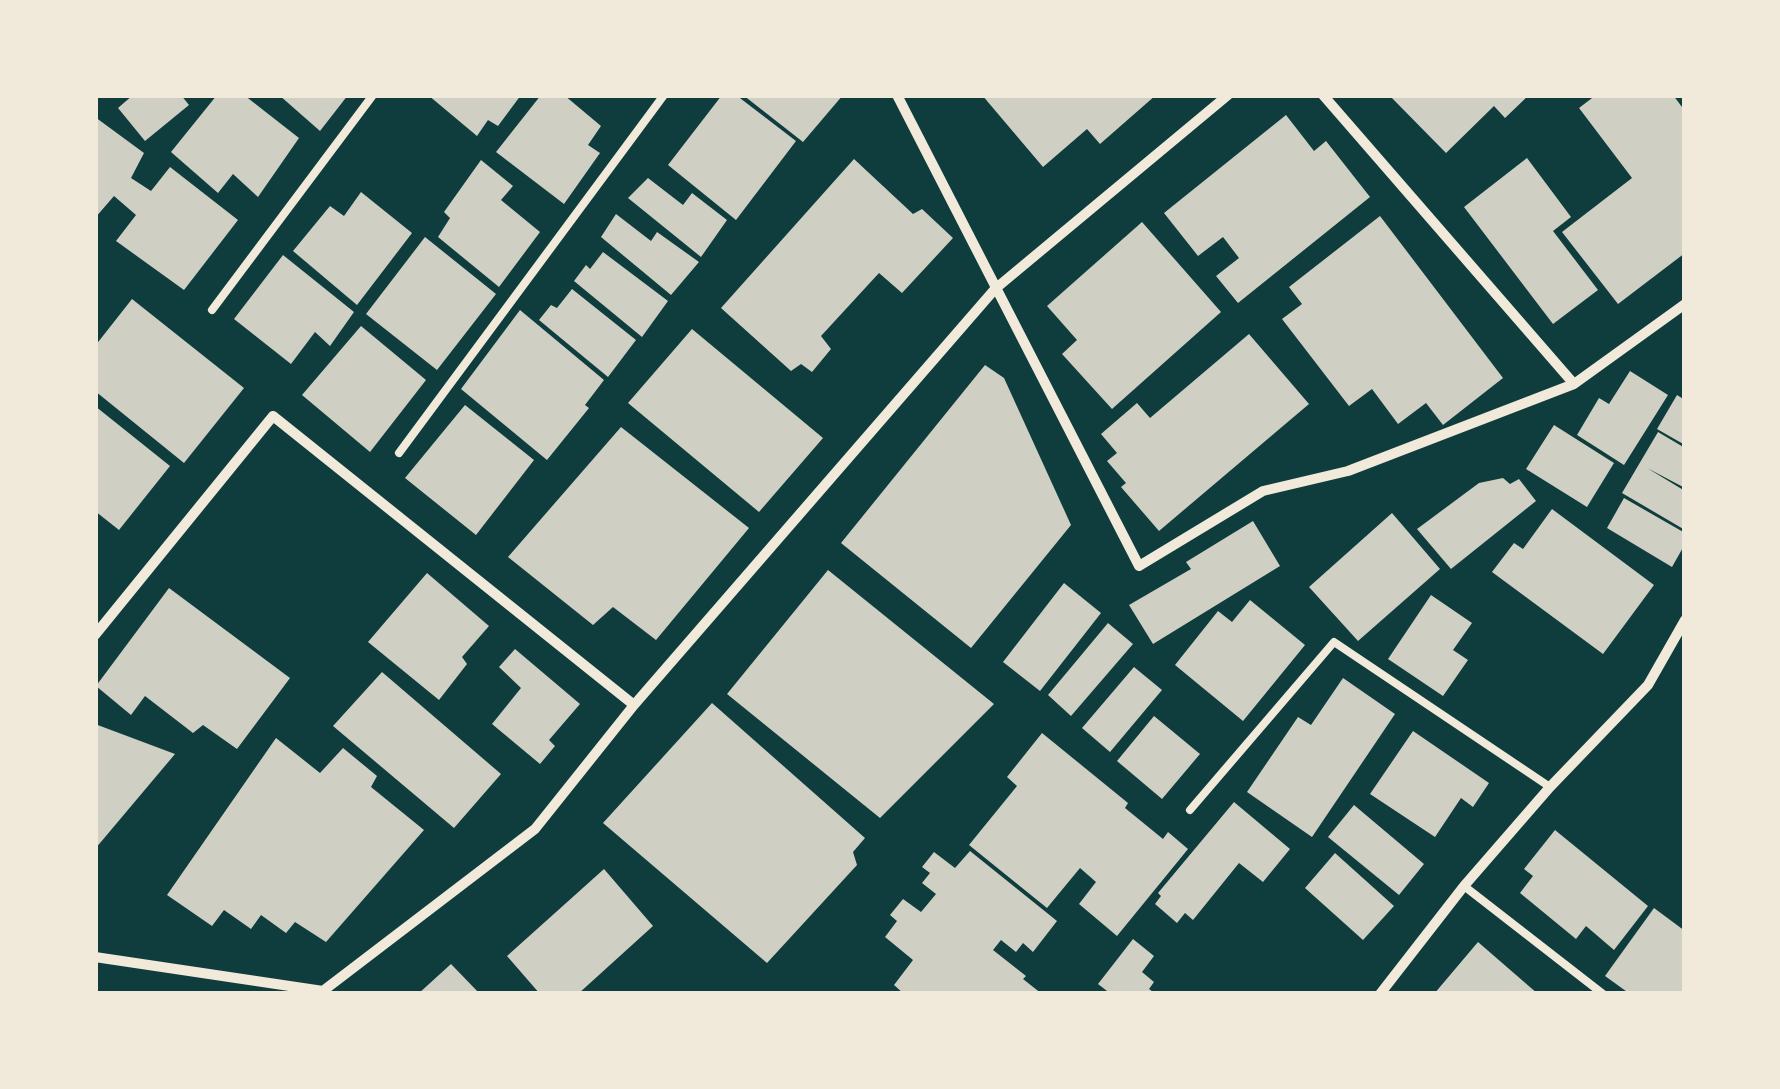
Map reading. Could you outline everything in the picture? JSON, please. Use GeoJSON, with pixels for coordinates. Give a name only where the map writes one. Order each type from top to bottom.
{"type":"FeatureCollection","features":[{"type":"Feature","properties":{"kind":"street"},"geometry":{"type":"LineString","coordinates":[[897,95],[1139,566],[1263,491],[1348,471],[1574,384],[1685,304]]}},
{"type":"Feature","properties":{"kind":"street"},"geometry":{"type":"LineString","coordinates":[[95,957],[321,992],[535,829],[634,705],[995,290],[1228,95]]}},
{"type":"Feature","properties":{"kind":"street"},"geometry":{"type":"LineString","coordinates":[[1322,95],[1574,384]]}},
{"type":"Feature","properties":{"kind":"street"},"geometry":{"type":"LineString","coordinates":[[95,635],[272,416],[634,705]]}},
{"type":"Feature","properties":{"kind":"street"},"geometry":{"type":"LineString","coordinates":[[1380,994],[1464,886],[1550,787],[1648,684],[1685,620]]}},
{"type":"Feature","properties":{"kind":"lane"},"geometry":{"type":"LineString","coordinates":[[212,310],[373,95]]}},
{"type":"Feature","properties":{"kind":"lane"},"geometry":{"type":"LineString","coordinates":[[398,453],[664,95]]}},
{"type":"Feature","properties":{"kind":"lane"},"geometry":{"type":"LineString","coordinates":[[1190,810],[1334,642],[1550,787]]}},
{"type":"Feature","properties":{"kind":"lane"},"geometry":{"type":"LineString","coordinates":[[1464,886],[1603,994]]}},
{"type":"Feature","properties":{"kind":"building"},"geometry":{"type":"Polygon","coordinates":[[[133,95],[181,95],[189,105],[145,141],[118,108],[133,95]]]}},
{"type":"Feature","properties":{"kind":"building"},"geometry":{"type":"Polygon","coordinates":[[[217,95],[244,95],[299,138],[258,197],[233,174],[218,193],[171,152],[217,95]]]}},
{"type":"Feature","properties":{"kind":"building"},"geometry":{"type":"Polygon","coordinates":[[[279,95],[348,95],[320,131],[279,95]]]}},
{"type":"Feature","properties":{"kind":"building"},"geometry":{"type":"Polygon","coordinates":[[[428,95],[521,95],[498,126],[488,120],[477,136],[428,95]]]}},
{"type":"Feature","properties":{"kind":"building"},"geometry":{"type":"Polygon","coordinates":[[[541,95],[564,95],[601,126],[588,145],[600,153],[564,204],[496,152],[541,95]]]}},
{"type":"Feature","properties":{"kind":"building"},"geometry":{"type":"Polygon","coordinates":[[[722,95],[736,95],[796,141],[736,220],[668,165],[722,95]]]}},
{"type":"Feature","properties":{"kind":"building"},"geometry":{"type":"Polygon","coordinates":[[[743,95],[843,95],[803,142],[743,95]]]}},
{"type":"Feature","properties":{"kind":"building"},"geometry":{"type":"Polygon","coordinates":[[[982,95],[1156,95],[1100,144],[1087,129],[1043,167],[982,95]]]}},
{"type":"Feature","properties":{"kind":"building"},"geometry":{"type":"Polygon","coordinates":[[[1389,95],[1529,95],[1505,118],[1494,106],[1446,153],[1389,95]]]}},
{"type":"Feature","properties":{"kind":"building"},"geometry":{"type":"Polygon","coordinates":[[[1596,95],[1673,95],[1685,111],[1685,253],[1618,304],[1562,232],[1632,178],[1579,108],[1596,95]]]}},
{"type":"Feature","properties":{"kind":"building"},"geometry":{"type":"Polygon","coordinates":[[[1286,115],[1314,151],[1326,141],[1370,197],[1238,303],[1216,276],[1239,258],[1223,237],[1198,256],[1164,213],[1286,115]]]}},
{"type":"Feature","properties":{"kind":"building"},"geometry":{"type":"Polygon","coordinates":[[[95,117],[144,153],[131,178],[151,191],[170,167],[238,220],[184,290],[116,241],[136,215],[114,196],[95,218],[95,117]]]}},
{"type":"Feature","properties":{"kind":"building"},"geometry":{"type":"Polygon","coordinates":[[[1527,158],[1571,217],[1553,231],[1598,290],[1553,324],[1464,207],[1527,158]]]}},
{"type":"Feature","properties":{"kind":"building"},"geometry":{"type":"Polygon","coordinates":[[[854,159],[913,214],[922,209],[953,238],[902,293],[879,273],[821,336],[831,349],[812,372],[801,364],[791,371],[721,308],[854,159]]]}},
{"type":"Feature","properties":{"kind":"building"},"geometry":{"type":"Polygon","coordinates":[[[481,160],[513,186],[501,200],[540,232],[499,287],[438,237],[450,218],[444,212],[481,160]]]}},
{"type":"Feature","properties":{"kind":"building"},"geometry":{"type":"Polygon","coordinates":[[[648,178],[683,205],[692,193],[727,220],[701,257],[628,198],[648,178]]]}},
{"type":"Feature","properties":{"kind":"building"},"geometry":{"type":"Polygon","coordinates":[[[361,192],[412,233],[357,305],[293,251],[330,206],[344,216],[361,192]]]}},
{"type":"Feature","properties":{"kind":"building"},"geometry":{"type":"Polygon","coordinates":[[[616,214],[651,241],[657,232],[699,262],[671,295],[601,237],[616,214]]]}},
{"type":"Feature","properties":{"kind":"building"},"geometry":{"type":"Polygon","coordinates":[[[1380,216],[1503,378],[1443,425],[1426,403],[1398,424],[1372,389],[1349,406],[1282,319],[1302,304],[1289,287],[1380,216]]]}},
{"type":"Feature","properties":{"kind":"building"},"geometry":{"type":"Polygon","coordinates":[[[1142,222],[1221,312],[1112,409],[1062,354],[1077,340],[1047,306],[1142,222]]]}},
{"type":"Feature","properties":{"kind":"building"},"geometry":{"type":"Polygon","coordinates":[[[425,237],[496,294],[437,370],[366,314],[425,237]]]}},
{"type":"Feature","properties":{"kind":"building"},"geometry":{"type":"Polygon","coordinates":[[[603,252],[668,301],[642,337],[574,281],[603,252]]]}},
{"type":"Feature","properties":{"kind":"building"},"geometry":{"type":"Polygon","coordinates":[[[283,255],[354,312],[330,346],[315,332],[291,364],[234,319],[283,255]]]}},
{"type":"Feature","properties":{"kind":"building"},"geometry":{"type":"Polygon","coordinates":[[[572,289],[636,340],[608,377],[539,320],[551,305],[557,308],[572,289]]]}},
{"type":"Feature","properties":{"kind":"building"},"geometry":{"type":"Polygon","coordinates":[[[132,299],[244,388],[184,463],[95,391],[95,346],[132,299]]]}},
{"type":"Feature","properties":{"kind":"building"},"geometry":{"type":"Polygon","coordinates":[[[520,310],[604,380],[585,405],[589,408],[547,460],[461,389],[520,310]]]}},
{"type":"Feature","properties":{"kind":"building"},"geometry":{"type":"Polygon","coordinates":[[[361,326],[426,380],[370,452],[302,395],[361,326]]]}},
{"type":"Feature","properties":{"kind":"building"},"geometry":{"type":"Polygon","coordinates":[[[692,329],[823,438],[759,512],[628,403],[692,329]]]}},
{"type":"Feature","properties":{"kind":"building"},"geometry":{"type":"Polygon","coordinates":[[[1249,334],[1309,404],[1159,531],[1121,487],[1126,483],[1107,461],[1117,453],[1101,434],[1137,403],[1150,418],[1249,334]]]}},
{"type":"Feature","properties":{"kind":"building"},"geometry":{"type":"Polygon","coordinates":[[[985,365],[1004,378],[1071,525],[971,648],[841,543],[985,365]]]}},
{"type":"Feature","properties":{"kind":"building"},"geometry":{"type":"Polygon","coordinates":[[[1630,371],[1668,395],[1624,465],[1577,435],[1599,398],[1609,404],[1630,371]]]}},
{"type":"Feature","properties":{"kind":"building"},"geometry":{"type":"Polygon","coordinates":[[[1677,395],[1685,400],[1685,445],[1657,429],[1677,395]]]}},
{"type":"Feature","properties":{"kind":"building"},"geometry":{"type":"Polygon","coordinates":[[[465,405],[534,460],[476,535],[405,478],[465,405]]]}},
{"type":"Feature","properties":{"kind":"building"},"geometry":{"type":"Polygon","coordinates":[[[95,406],[170,466],[119,530],[95,511],[95,406]]]}},
{"type":"Feature","properties":{"kind":"building"},"geometry":{"type":"Polygon","coordinates":[[[1554,425],[1614,463],[1587,507],[1526,469],[1554,425]]]}},
{"type":"Feature","properties":{"kind":"building"},"geometry":{"type":"Polygon","coordinates":[[[621,427],[749,528],[656,640],[613,607],[593,625],[508,557],[621,427]]]}},
{"type":"Feature","properties":{"kind":"building"},"geometry":{"type":"Polygon","coordinates":[[[1658,432],[1685,448],[1685,488],[1647,468],[1685,491],[1685,530],[1622,493],[1658,432]]]}},
{"type":"Feature","properties":{"kind":"building"},"geometry":{"type":"Polygon","coordinates":[[[1503,478],[1510,484],[1519,479],[1536,501],[1451,569],[1417,529],[1479,483],[1503,478]]]}},
{"type":"Feature","properties":{"kind":"building"},"geometry":{"type":"Polygon","coordinates":[[[1624,498],[1685,533],[1685,544],[1672,567],[1607,528],[1624,498]]]}},
{"type":"Feature","properties":{"kind":"building"},"geometry":{"type":"Polygon","coordinates":[[[1552,509],[1654,585],[1603,654],[1492,572],[1514,543],[1523,549],[1552,509]]]}},
{"type":"Feature","properties":{"kind":"building"},"geometry":{"type":"Polygon","coordinates":[[[1392,513],[1440,569],[1358,641],[1309,587],[1392,513]]]}},
{"type":"Feature","properties":{"kind":"building"},"geometry":{"type":"Polygon","coordinates":[[[1253,521],[1280,566],[1153,644],[1129,605],[1191,569],[1186,562],[1253,521]]]}},
{"type":"Feature","properties":{"kind":"building"},"geometry":{"type":"Polygon","coordinates":[[[828,570],[994,704],[880,818],[727,694],[828,570]]]}},
{"type":"Feature","properties":{"kind":"building"},"geometry":{"type":"Polygon","coordinates":[[[427,573],[489,626],[462,657],[467,664],[439,700],[368,642],[427,573]]]}},
{"type":"Feature","properties":{"kind":"building"},"geometry":{"type":"Polygon","coordinates":[[[1064,583],[1101,613],[1040,691],[1003,662],[1064,583]]]}},
{"type":"Feature","properties":{"kind":"building"},"geometry":{"type":"Polygon","coordinates":[[[169,588],[290,678],[237,749],[203,725],[193,733],[145,696],[131,715],[96,686],[169,588]]]}},
{"type":"Feature","properties":{"kind":"building"},"geometry":{"type":"Polygon","coordinates":[[[1431,595],[1472,623],[1453,650],[1468,660],[1443,696],[1388,659],[1431,595]]]}},
{"type":"Feature","properties":{"kind":"building"},"geometry":{"type":"Polygon","coordinates":[[[1250,600],[1305,645],[1243,721],[1175,665],[1218,611],[1232,622],[1250,600]]]}},
{"type":"Feature","properties":{"kind":"building"},"geometry":{"type":"Polygon","coordinates":[[[1108,623],[1133,644],[1071,716],[1048,695],[1108,623]]]}},
{"type":"Feature","properties":{"kind":"building"},"geometry":{"type":"Polygon","coordinates":[[[515,649],[580,704],[549,740],[555,746],[540,764],[492,724],[521,688],[499,667],[515,649]]]}},
{"type":"Feature","properties":{"kind":"building"},"geometry":{"type":"Polygon","coordinates":[[[1134,667],[1162,690],[1110,752],[1082,728],[1134,667]]]}},
{"type":"Feature","properties":{"kind":"building"},"geometry":{"type":"Polygon","coordinates":[[[382,672],[501,774],[454,828],[333,726],[382,672]]]}},
{"type":"Feature","properties":{"kind":"building"},"geometry":{"type":"Polygon","coordinates":[[[1343,678],[1395,714],[1312,837],[1247,792],[1298,717],[1311,725],[1343,678]]]}},
{"type":"Feature","properties":{"kind":"building"},"geometry":{"type":"Polygon","coordinates":[[[712,703],[865,838],[853,852],[857,865],[767,963],[603,823],[712,703]]]}},
{"type":"Feature","properties":{"kind":"building"},"geometry":{"type":"Polygon","coordinates":[[[1154,716],[1200,754],[1162,799],[1117,761],[1154,716]]]}},
{"type":"Feature","properties":{"kind":"building"},"geometry":{"type":"Polygon","coordinates":[[[95,724],[175,754],[95,849],[95,724]]]}},
{"type":"Feature","properties":{"kind":"building"},"geometry":{"type":"Polygon","coordinates":[[[1413,731],[1489,783],[1473,807],[1461,798],[1435,837],[1370,794],[1413,731]]]}},
{"type":"Feature","properties":{"kind":"building"},"geometry":{"type":"Polygon","coordinates":[[[1042,733],[1128,803],[1125,808],[1163,839],[1168,832],[1188,849],[1117,936],[1079,904],[1096,882],[1080,868],[1047,908],[969,845],[1017,786],[1007,777],[1042,733]]]}},
{"type":"Feature","properties":{"kind":"building"},"geometry":{"type":"Polygon","coordinates":[[[276,738],[320,773],[343,748],[377,776],[371,787],[424,830],[326,942],[295,922],[286,933],[261,915],[251,929],[224,910],[212,926],[167,895],[276,738]]]}},
{"type":"Feature","properties":{"kind":"building"},"geometry":{"type":"Polygon","coordinates":[[[1234,802],[1290,849],[1263,882],[1239,863],[1193,920],[1185,913],[1177,923],[1155,904],[1161,896],[1158,893],[1234,802]]]}},
{"type":"Feature","properties":{"kind":"building"},"geometry":{"type":"Polygon","coordinates":[[[1354,805],[1424,864],[1399,895],[1328,837],[1354,805]]]}},
{"type":"Feature","properties":{"kind":"building"},"geometry":{"type":"Polygon","coordinates":[[[1555,830],[1648,906],[1614,950],[1586,926],[1576,939],[1520,893],[1533,876],[1524,869],[1555,830]]]}},
{"type":"Feature","properties":{"kind":"building"},"geometry":{"type":"Polygon","coordinates":[[[970,851],[1057,921],[1033,952],[1023,943],[1016,952],[1001,940],[993,950],[1042,994],[904,994],[894,985],[913,960],[885,937],[897,921],[890,915],[903,899],[921,912],[936,894],[922,883],[930,873],[922,867],[934,852],[955,868],[970,851]]]}},
{"type":"Feature","properties":{"kind":"building"},"geometry":{"type":"Polygon","coordinates":[[[1335,853],[1394,906],[1363,940],[1305,888],[1335,853]]]}},
{"type":"Feature","properties":{"kind":"building"},"geometry":{"type":"Polygon","coordinates":[[[604,869],[653,926],[578,994],[540,994],[507,956],[604,869]]]}},
{"type":"Feature","properties":{"kind":"building"},"geometry":{"type":"Polygon","coordinates":[[[1654,908],[1685,931],[1685,994],[1630,994],[1605,976],[1654,908]]]}},
{"type":"Feature","properties":{"kind":"building"},"geometry":{"type":"Polygon","coordinates":[[[1133,939],[1154,956],[1142,972],[1154,982],[1149,989],[1156,994],[1111,994],[1098,984],[1133,939]]]}},
{"type":"Feature","properties":{"kind":"building"},"geometry":{"type":"Polygon","coordinates":[[[1478,942],[1538,994],[1434,994],[1478,942]]]}},
{"type":"Feature","properties":{"kind":"building"},"geometry":{"type":"Polygon","coordinates":[[[451,964],[480,994],[418,994],[451,964]]]}}]}
